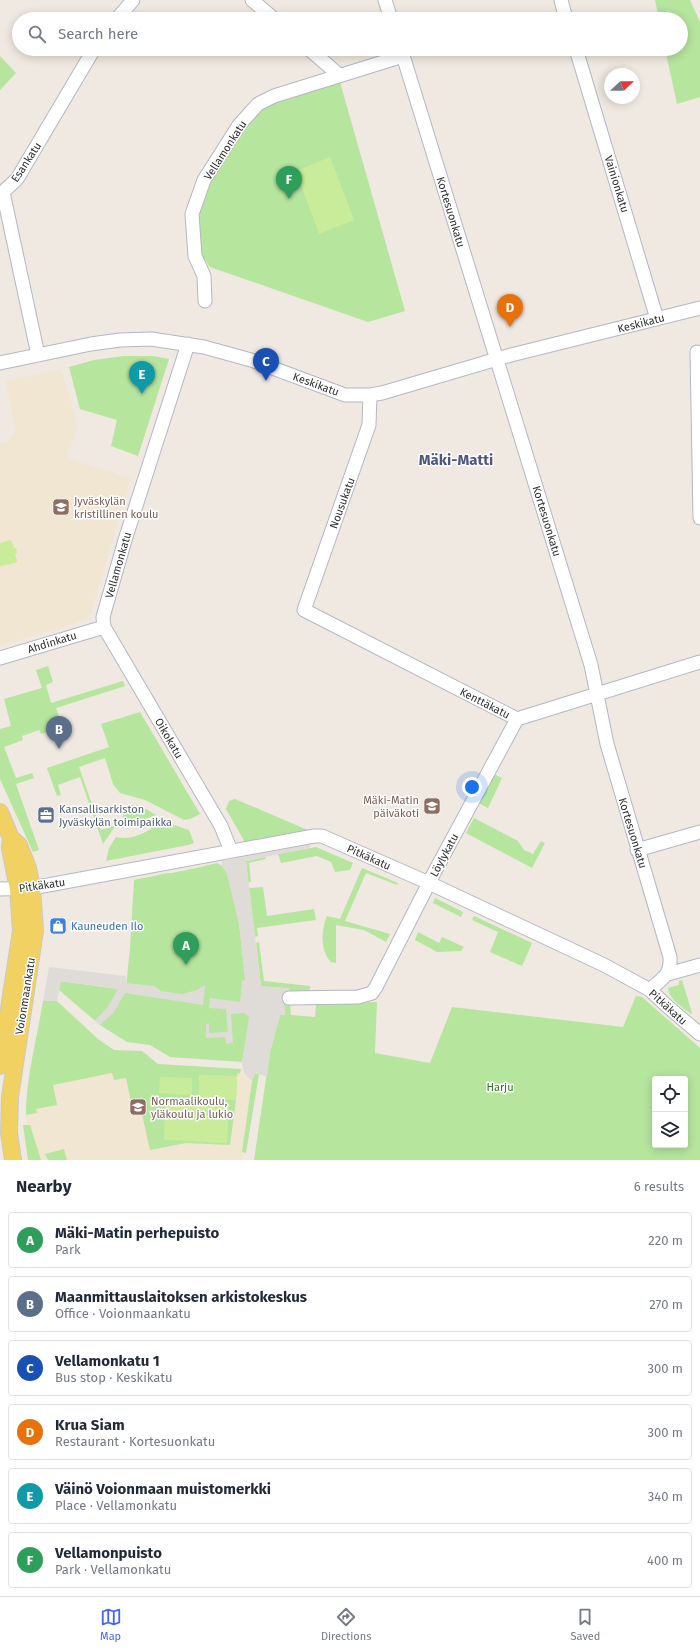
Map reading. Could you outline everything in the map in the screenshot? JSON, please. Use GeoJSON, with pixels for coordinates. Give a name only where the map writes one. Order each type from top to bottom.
{"type":"FeatureCollection","features":[{"type":"Feature","properties":{"kind":"main road","name":"Voionmaankatu"},"geometry":{"type":"LineString","coordinates":[[0,812],[11,838],[10,848],[25,888],[35,931],[8,1116],[10,1149],[13,1160]]}},
{"type":"Feature","properties":{"kind":"main road","name":"Voionmaankatu"},"geometry":{"type":"LineString","coordinates":[[0,1066],[21,931],[25,888]]}},
{"type":"Feature","properties":{"kind":"street"},"geometry":{"type":"LineString","coordinates":[[123,12],[133,0]]}},
{"type":"Feature","properties":{"kind":"street"},"geometry":{"type":"LineString","coordinates":[[252,0],[266,12]]}},
{"type":"Feature","properties":{"kind":"street"},"geometry":{"type":"LineString","coordinates":[[385,0],[389,12]]}},
{"type":"Feature","properties":{"kind":"street"},"geometry":{"type":"LineString","coordinates":[[561,0],[564,12]]}},
{"type":"Feature","properties":{"kind":"street","name":"Esankatu"},"geometry":{"type":"LineString","coordinates":[[38,355],[2,192],[17,179],[90,56]]}},
{"type":"Feature","properties":{"kind":"street"},"geometry":{"type":"LineString","coordinates":[[317,56],[339,75]]}},
{"type":"Feature","properties":{"kind":"street","name":"Vellamonkatu"},"geometry":{"type":"LineString","coordinates":[[205,301],[204,276],[195,256],[192,214],[204,180],[239,125],[258,104],[274,96],[391,56]]}},
{"type":"Feature","properties":{"kind":"street","name":"Kortesuonkatu"},"geometry":{"type":"LineString","coordinates":[[403,56],[589,658],[607,744],[637,850],[670,957],[668,974]]}},
{"type":"Feature","properties":{"kind":"street","name":"Vainionkatu"},"geometry":{"type":"LineString","coordinates":[[578,56],[657,319]]}},
{"type":"Feature","properties":{"kind":"street","name":"Keskikatu"},"geometry":{"type":"LineString","coordinates":[[0,363],[91,344],[120,340],[151,339],[188,344],[251,360],[345,395],[370,395],[382,393],[496,359],[700,308]]}},
{"type":"Feature","properties":{"kind":"street","name":"Vellamonkatu"},"geometry":{"type":"LineString","coordinates":[[104,627],[103,617],[125,540],[188,344]]}},
{"type":"Feature","properties":{"kind":"street"},"geometry":{"type":"LineString","coordinates":[[697,352],[700,518]]}},
{"type":"Feature","properties":{"kind":"street","name":"Nousukatu"},"geometry":{"type":"LineString","coordinates":[[304,610],[369,425],[370,395]]}},
{"type":"Feature","properties":{"kind":"street","name":"Kenttäkatu"},"geometry":{"type":"LineString","coordinates":[[304,610],[517,719],[700,662]]}},
{"type":"Feature","properties":{"kind":"street","name":"Ahdinkatu"},"geometry":{"type":"LineString","coordinates":[[0,658],[104,627]]}},
{"type":"Feature","properties":{"kind":"street","name":"Oikokatu"},"geometry":{"type":"LineString","coordinates":[[104,627],[221,826],[232,851]]}},
{"type":"Feature","properties":{"kind":"street","name":"Löylykatu"},"geometry":{"type":"LineString","coordinates":[[289,998],[345,998],[358,997],[372,992],[381,980],[429,883],[517,719]]}},
{"type":"Feature","properties":{"kind":"street"},"geometry":{"type":"LineString","coordinates":[[637,850],[700,832]]}},
{"type":"Feature","properties":{"kind":"street","name":"Pitkäkatu"},"geometry":{"type":"LineString","coordinates":[[0,889],[25,888],[314,836],[322,836],[429,883],[604,965],[650,990],[700,1034]]}},
{"type":"Feature","properties":{"kind":"street"},"geometry":{"type":"LineString","coordinates":[[650,990],[668,974],[700,966]]}},
{"type":"Feature","properties":{"kind":"shaded area","name":"Jyväskylän kristillinen koulu"},"geometry":{"type":"Polygon","coordinates":[[[61,369],[78,426],[66,458],[131,478],[89,619],[0,646],[0,443],[9,441],[16,430],[6,381],[61,369]]]}},
{"type":"Feature","properties":{"kind":"shaded area"},"geometry":{"type":"Polygon","coordinates":[[[311,844],[309,848],[246,861],[261,986],[289,988],[289,998],[284,999],[285,1015],[280,1015],[270,1052],[267,1077],[255,1073],[252,1081],[244,1073],[242,1062],[249,1017],[244,1013],[231,1014],[233,1043],[226,1044],[225,1037],[206,1038],[206,1024],[209,1023],[209,1033],[228,1032],[226,1009],[209,1008],[210,998],[240,1002],[242,981],[245,980],[239,923],[227,873],[222,866],[222,861],[311,844]]]}},
{"type":"Feature","properties":{"kind":"shaded area"},"geometry":{"type":"Polygon","coordinates":[[[49,967],[126,976],[126,983],[154,986],[161,991],[182,994],[197,990],[205,985],[203,1005],[125,993],[114,1012],[100,1025],[95,1020],[107,1008],[118,989],[61,981],[57,1001],[43,1001],[49,967]]]}},
{"type":"Feature","properties":{"kind":"shaded area","name":"Normaalikoulu, yläkoulu ja lukio"},"geometry":{"type":"Polygon","coordinates":[[[82,1059],[241,1069],[252,1081],[242,1160],[36,1160],[26,1123],[26,1100],[51,1067],[82,1059]]]}},
{"type":"Feature","properties":{"kind":"green space"},"geometry":{"type":"Polygon","coordinates":[[[655,0],[690,0],[700,22],[700,97],[677,104],[667,56],[688,56],[688,12],[658,12],[655,0]]]}},
{"type":"Feature","properties":{"kind":"green space"},"geometry":{"type":"Polygon","coordinates":[[[0,56],[16,73],[0,90],[0,56]]]}},
{"type":"Feature","properties":{"kind":"green space"},"geometry":{"type":"Polygon","coordinates":[[[340,82],[405,311],[368,322],[210,267],[201,254],[199,215],[210,183],[245,128],[262,110],[277,102],[340,82]]]}},
{"type":"Feature","properties":{"kind":"green space"},"geometry":{"type":"Polygon","coordinates":[[[330,157],[354,220],[319,234],[296,171],[330,157]]]}},
{"type":"Feature","properties":{"kind":"green space"},"geometry":{"type":"Polygon","coordinates":[[[124,356],[153,356],[169,359],[138,456],[111,446],[117,420],[80,409],[69,367],[94,360],[124,356]]]}},
{"type":"Feature","properties":{"kind":"green space"},"geometry":{"type":"Polygon","coordinates":[[[10,540],[14,548],[16,548],[17,553],[15,554],[17,561],[15,563],[0,566],[0,543],[10,540]]]}},
{"type":"Feature","properties":{"kind":"green space"},"geometry":{"type":"Polygon","coordinates":[[[48,666],[53,682],[46,685],[51,703],[123,681],[125,686],[56,708],[63,727],[41,734],[39,730],[22,736],[23,740],[4,747],[16,778],[32,773],[34,778],[16,784],[39,850],[33,852],[0,779],[0,729],[11,726],[4,699],[42,688],[36,670],[48,666]]]}},
{"type":"Feature","properties":{"kind":"green space"},"geometry":{"type":"Polygon","coordinates":[[[140,712],[200,814],[184,820],[145,800],[120,793],[113,784],[105,758],[79,767],[101,830],[116,825],[103,844],[80,777],[58,785],[61,795],[57,796],[47,768],[109,747],[101,724],[140,712]]]}},
{"type":"Feature","properties":{"kind":"green space"},"geometry":{"type":"Polygon","coordinates":[[[492,773],[502,778],[488,808],[476,802],[492,773]]]}},
{"type":"Feature","properties":{"kind":"green space"},"geometry":{"type":"Polygon","coordinates":[[[235,799],[310,831],[246,844],[226,809],[229,801],[235,799]]]}},
{"type":"Feature","properties":{"kind":"green space"},"geometry":{"type":"Polygon","coordinates":[[[126,806],[141,806],[156,815],[120,827],[123,820],[123,809],[126,806]]]}},
{"type":"Feature","properties":{"kind":"green space"},"geometry":{"type":"Polygon","coordinates":[[[474,818],[518,841],[524,850],[533,854],[541,841],[545,843],[532,868],[466,833],[474,818]]]}},
{"type":"Feature","properties":{"kind":"green space"},"geometry":{"type":"Polygon","coordinates":[[[161,822],[189,830],[194,843],[106,861],[109,848],[116,837],[128,838],[140,835],[161,822]]]}},
{"type":"Feature","properties":{"kind":"green space"},"geometry":{"type":"Polygon","coordinates":[[[316,847],[353,863],[350,870],[335,872],[331,862],[317,856],[281,863],[278,854],[316,847]]]}},
{"type":"Feature","properties":{"kind":"green space"},"geometry":{"type":"Polygon","coordinates":[[[265,857],[266,859],[249,863],[251,882],[248,882],[246,861],[265,857]]]}},
{"type":"Feature","properties":{"kind":"green space"},"geometry":{"type":"Polygon","coordinates":[[[217,863],[222,866],[227,873],[239,923],[250,1019],[242,1062],[170,1057],[150,1045],[127,1042],[100,1025],[59,990],[60,981],[118,989],[126,987],[134,880],[217,863]]]}},
{"type":"Feature","properties":{"kind":"green space"},"geometry":{"type":"Polygon","coordinates":[[[362,868],[398,883],[397,885],[366,873],[345,921],[390,934],[386,942],[364,930],[336,925],[336,963],[331,962],[327,957],[323,946],[325,921],[327,916],[340,919],[362,868]]]}},
{"type":"Feature","properties":{"kind":"green space"},"geometry":{"type":"Polygon","coordinates":[[[263,887],[267,916],[314,909],[316,920],[257,928],[258,936],[255,937],[249,888],[263,887]]]}},
{"type":"Feature","properties":{"kind":"green space"},"geometry":{"type":"Polygon","coordinates":[[[435,898],[463,912],[461,917],[433,903],[435,898]]]}},
{"type":"Feature","properties":{"kind":"green space"},"geometry":{"type":"Polygon","coordinates":[[[474,916],[532,943],[522,966],[490,952],[498,932],[472,920],[474,916]]]}},
{"type":"Feature","properties":{"kind":"green space"},"geometry":{"type":"Polygon","coordinates":[[[418,932],[439,943],[442,937],[464,947],[461,951],[437,952],[415,940],[418,932]]]}},
{"type":"Feature","properties":{"kind":"green space"},"geometry":{"type":"Polygon","coordinates":[[[259,942],[264,981],[310,986],[309,996],[261,986],[256,943],[259,942]]]}},
{"type":"Feature","properties":{"kind":"green space"},"geometry":{"type":"Polygon","coordinates":[[[682,980],[692,1013],[691,1014],[673,999],[669,992],[668,988],[679,985],[679,981],[682,980]]]}},
{"type":"Feature","properties":{"kind":"green space","name":"Harju"},"geometry":{"type":"Polygon","coordinates":[[[636,996],[642,997],[700,1048],[700,1160],[254,1160],[270,1052],[280,1015],[285,1015],[284,1004],[290,1004],[291,1015],[315,1017],[316,1004],[377,1002],[375,1053],[430,1063],[452,1007],[623,1027],[636,996]]]}},
{"type":"Feature","properties":{"kind":"green space"},"geometry":{"type":"Polygon","coordinates":[[[43,1001],[57,1001],[98,1039],[114,1050],[142,1051],[158,1064],[241,1069],[240,1073],[237,1074],[236,1100],[230,1145],[186,1143],[150,1150],[140,1105],[132,1106],[126,1078],[114,1080],[112,1073],[53,1085],[57,1105],[36,1109],[37,1113],[26,1115],[26,1100],[30,1072],[43,1001]]]}},
{"type":"Feature","properties":{"kind":"green space"},"geometry":{"type":"Polygon","coordinates":[[[255,1073],[259,1074],[246,1153],[242,1152],[252,1081],[255,1073]]]}},
{"type":"Feature","properties":{"kind":"green space"},"geometry":{"type":"Polygon","coordinates":[[[199,1075],[237,1076],[236,1100],[199,1098],[199,1075]]]}},
{"type":"Feature","properties":{"kind":"green space"},"geometry":{"type":"Polygon","coordinates":[[[160,1077],[192,1078],[192,1095],[159,1093],[160,1077]]]}},
{"type":"Feature","properties":{"kind":"green space"},"geometry":{"type":"Polygon","coordinates":[[[165,1101],[229,1104],[227,1143],[164,1140],[165,1101]]]}},
{"type":"Feature","properties":{"kind":"green space"},"geometry":{"type":"Polygon","coordinates":[[[23,1125],[30,1125],[41,1160],[28,1160],[23,1125]]]}},
{"type":"Feature","properties":{"kind":"green space"},"geometry":{"type":"Polygon","coordinates":[[[64,1149],[67,1160],[48,1160],[45,1154],[64,1149]]]}},
{"type":"Feature","properties":{"kind":"place","name":"Vellamonpuisto"},"geometry":{"type":"Point","coordinates":[289,199]}},
{"type":"Feature","properties":{"kind":"place","name":"Krua Siam"},"geometry":{"type":"Point","coordinates":[510,327]}},
{"type":"Feature","properties":{"kind":"place","name":"Vellamonkatu 1"},"geometry":{"type":"Point","coordinates":[266,381]}},
{"type":"Feature","properties":{"kind":"place","name":"Väinö Voionmaan muistomerkki"},"geometry":{"type":"Point","coordinates":[142,394]}},
{"type":"Feature","properties":{"kind":"place","name":"Jyväskylän kristillinen koulu"},"geometry":{"type":"Point","coordinates":[61,507]}},
{"type":"Feature","properties":{"kind":"place","name":"Maanmittauslaitoksen arkistokeskus"},"geometry":{"type":"Point","coordinates":[59,749]}},
{"type":"Feature","properties":{"kind":"place","name":"Mäki-Matin päiväkoti"},"geometry":{"type":"Point","coordinates":[432,806]}},
{"type":"Feature","properties":{"kind":"place","name":"Kansallisarkiston Jyväskylän toimipaikka"},"geometry":{"type":"Point","coordinates":[46,815]}},
{"type":"Feature","properties":{"kind":"place","name":"Kauneuden Ilo"},"geometry":{"type":"Point","coordinates":[58,926]}},
{"type":"Feature","properties":{"kind":"place","name":"Mäki-Matin perhepuisto"},"geometry":{"type":"Point","coordinates":[186,965]}},
{"type":"Feature","properties":{"kind":"place","name":"Normaalikoulu, yläkoulu ja lukio"},"geometry":{"type":"Point","coordinates":[138,1107]}},
{"type":"Feature","properties":{"kind":"district","name":"Mäki-Matti"},"geometry":{"type":"Point","coordinates":[456,460]}}]}
